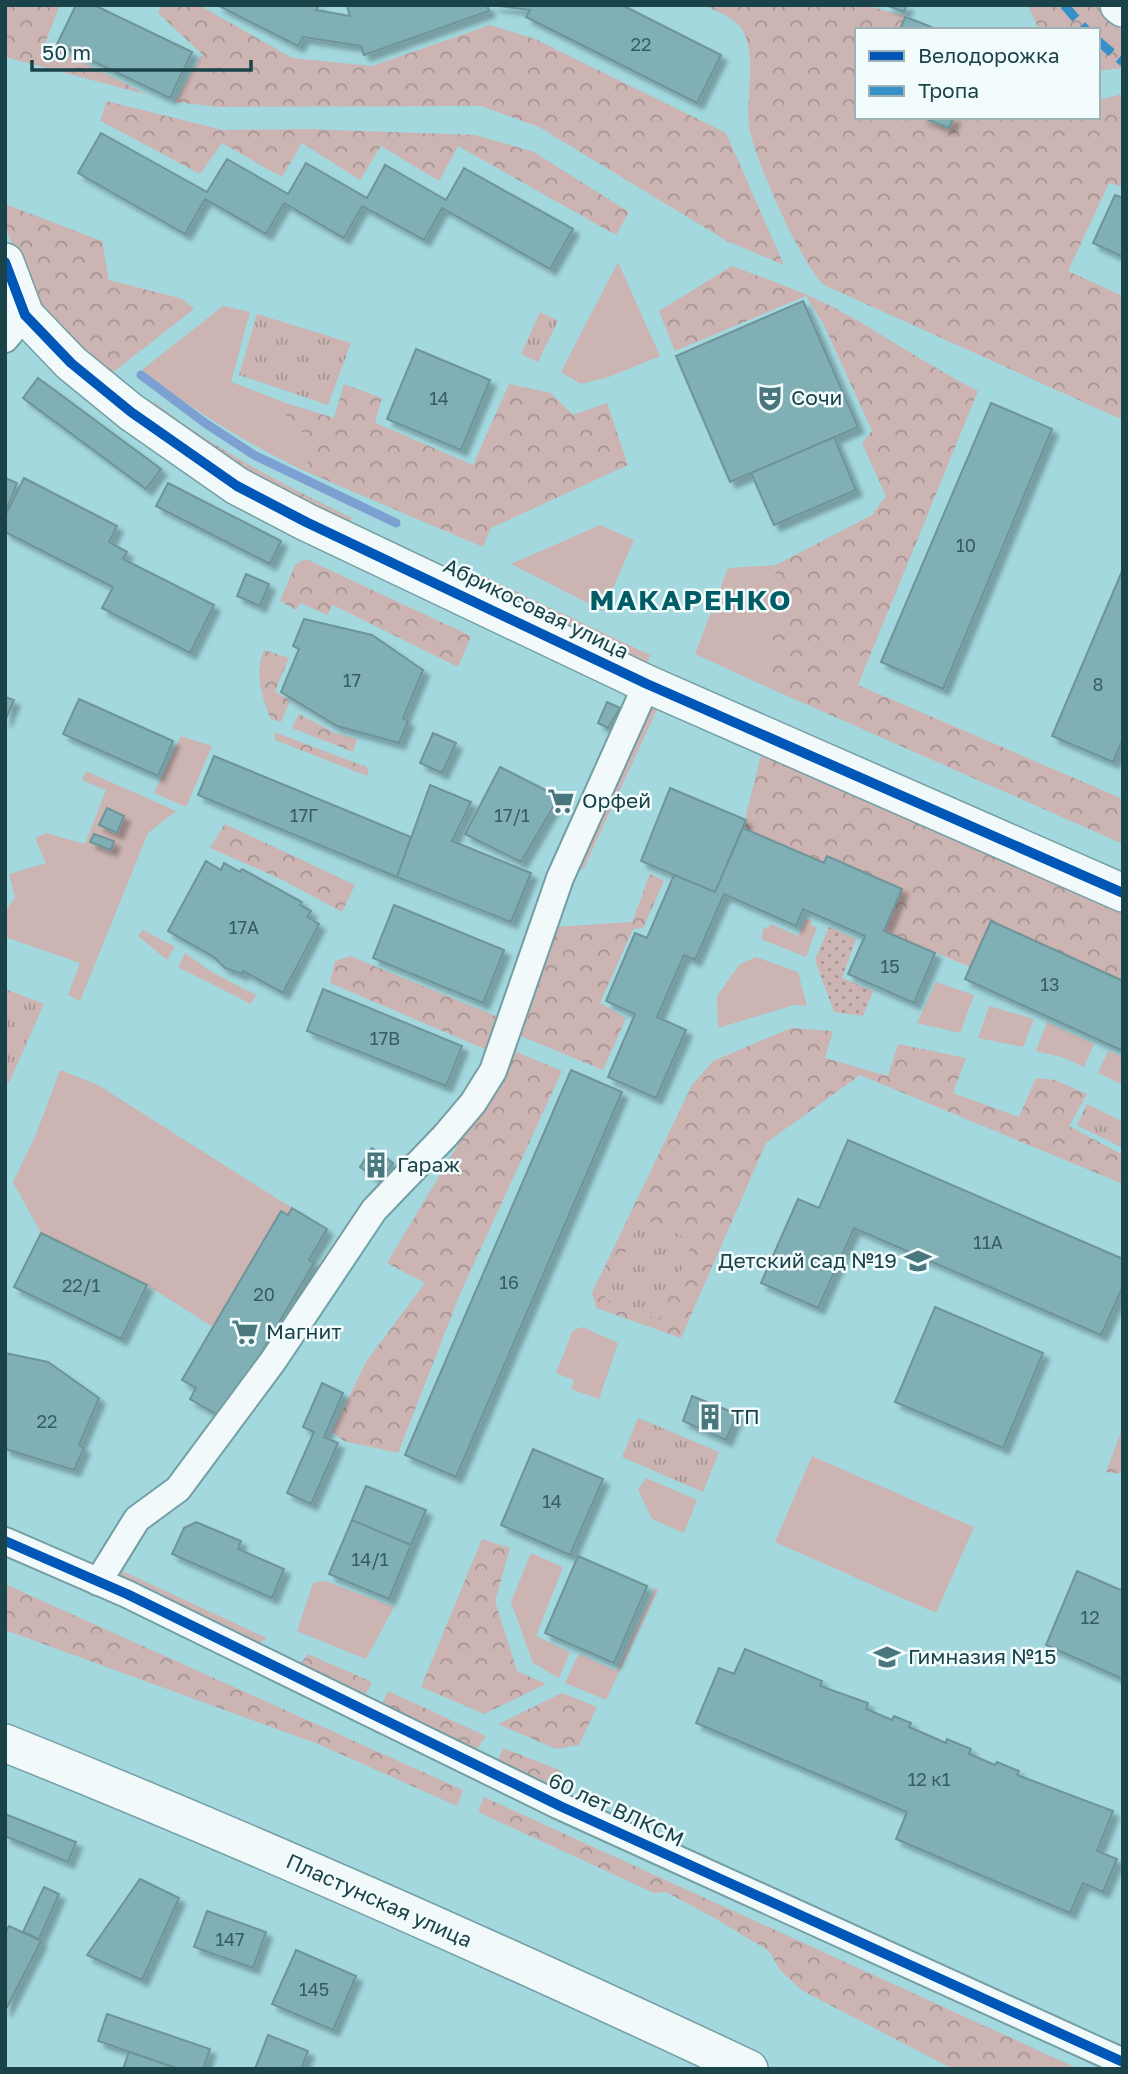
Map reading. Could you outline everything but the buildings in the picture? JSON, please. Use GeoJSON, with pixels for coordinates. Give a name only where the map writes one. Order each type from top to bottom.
{"type":"FeatureCollection","features":[{"type":"Feature","properties":{"kind":"street","name":"Абрикосовая улица"},"geometry":{"type":"LineString","coordinates":[[5,262],[15,327],[71,363],[131,412],[236,486],[306,523],[648,684],[1123,892]]}},
{"type":"Feature","properties":{"kind":"street"},"geometry":{"type":"LineString","coordinates":[[98,1582],[137,1519],[178,1489],[273,1361],[374,1210],[445,1136],[473,1103],[493,1071],[560,878],[648,684]]}},
{"type":"Feature","properties":{"kind":"street","name":"60 лет ВЛКСМ"},"geometry":{"type":"LineString","coordinates":[[5,1541],[98,1582],[560,1806],[1123,2062]]}},
{"type":"Feature","properties":{"kind":"street","name":"Пластунская улица"},"geometry":{"type":"LineString","coordinates":[[5,1743],[144,1798],[531,1966],[749,2069]]}},
{"type":"Feature","properties":{"kind":"green space"},"geometry":{"type":"Polygon","coordinates":[[[5,5],[60,5],[45,43],[148,95],[5,57],[5,5]]]}},
{"type":"Feature","properties":{"kind":"green space"},"geometry":{"type":"Polygon","coordinates":[[[161,5],[199,5],[292,58],[372,66],[490,25],[535,39],[726,133],[784,265],[727,241],[539,127],[481,106],[219,107],[175,102],[202,54],[158,13],[161,5]]]}},
{"type":"Feature","properties":{"kind":"green space"},"geometry":{"type":"Polygon","coordinates":[[[704,5],[865,5],[905,16],[901,28],[855,28],[855,119],[926,119],[948,128],[951,119],[1100,119],[1100,100],[1123,94],[1123,187],[1109,183],[1068,271],[1123,296],[1123,420],[824,285],[792,235],[755,148],[748,119],[750,56],[742,30],[733,20],[704,5]]]}},
{"type":"Feature","properties":{"kind":"green space"},"geometry":{"type":"Polygon","coordinates":[[[1028,5],[1095,5],[1123,29],[1123,68],[1100,71],[1100,28],[1038,28],[1028,5]]]}},
{"type":"Feature","properties":{"kind":"green space"},"geometry":{"type":"Polygon","coordinates":[[[106,101],[223,130],[307,129],[475,135],[534,152],[629,212],[616,235],[458,146],[439,181],[381,146],[360,180],[302,143],[282,177],[222,143],[200,174],[101,121],[106,101]]]}},
{"type":"Feature","properties":{"kind":"green space"},"geometry":{"type":"Polygon","coordinates":[[[5,204],[102,241],[109,280],[183,299],[194,309],[107,377],[37,307],[5,226],[5,204]]]}},
{"type":"Feature","properties":{"kind":"green space"},"geometry":{"type":"Polygon","coordinates":[[[618,262],[660,356],[609,377],[581,384],[561,372],[618,262]]]}},
{"type":"Feature","properties":{"kind":"green space"},"geometry":{"type":"Polygon","coordinates":[[[732,266],[796,290],[833,307],[978,391],[858,685],[1123,799],[1123,844],[767,687],[776,565],[872,515],[886,496],[862,443],[872,431],[823,323],[806,296],[675,351],[659,311],[732,266]]]}},
{"type":"Feature","properties":{"kind":"green space"},"geometry":{"type":"Polygon","coordinates":[[[223,306],[250,312],[231,382],[286,403],[286,426],[309,435],[307,472],[222,426],[142,370],[223,306]]]}},
{"type":"Feature","properties":{"kind":"green space"},"geometry":{"type":"Polygon","coordinates":[[[540,312],[558,321],[538,362],[521,354],[540,312]]]}},
{"type":"Feature","properties":{"kind":"green space"},"geometry":{"type":"Polygon","coordinates":[[[257,314],[351,343],[328,405],[239,375],[257,314]]]}},
{"type":"Feature","properties":{"kind":"green space"},"geometry":{"type":"Polygon","coordinates":[[[344,384],[382,398],[375,422],[378,424],[473,465],[509,384],[551,393],[573,415],[607,403],[628,465],[491,528],[483,547],[307,472],[309,435],[286,426],[286,403],[334,418],[344,384]]]}},
{"type":"Feature","properties":{"kind":"green space"},"geometry":{"type":"Polygon","coordinates":[[[154,402],[201,436],[250,465],[352,518],[346,530],[147,414],[154,402]]]}},
{"type":"Feature","properties":{"kind":"green space"},"geometry":{"type":"Polygon","coordinates":[[[600,525],[634,540],[603,611],[511,564],[600,525]]]}},
{"type":"Feature","properties":{"kind":"green space"},"geometry":{"type":"Polygon","coordinates":[[[306,559],[471,636],[458,667],[333,605],[327,615],[300,603],[296,610],[280,601],[295,565],[306,559]]]}},
{"type":"Feature","properties":{"kind":"green space"},"geometry":{"type":"Polygon","coordinates":[[[776,565],[767,687],[695,654],[728,568],[776,565]]]}},
{"type":"Feature","properties":{"kind":"green space"},"geometry":{"type":"Polygon","coordinates":[[[479,574],[650,655],[645,671],[471,591],[479,574]]]}},
{"type":"Feature","properties":{"kind":"green space"},"geometry":{"type":"Polygon","coordinates":[[[264,650],[289,658],[275,691],[290,701],[281,722],[271,719],[262,694],[259,676],[264,650]]]}},
{"type":"Feature","properties":{"kind":"green space"},"geometry":{"type":"Polygon","coordinates":[[[650,697],[660,703],[583,870],[572,865],[650,697]]]}},
{"type":"Feature","properties":{"kind":"green space"},"geometry":{"type":"Polygon","coordinates":[[[299,714],[335,733],[357,739],[353,752],[292,728],[299,714]]]}},
{"type":"Feature","properties":{"kind":"green space"},"geometry":{"type":"Polygon","coordinates":[[[274,732],[369,768],[367,776],[275,740],[274,732]]]}},
{"type":"Feature","properties":{"kind":"green space"},"geometry":{"type":"Polygon","coordinates":[[[181,736],[212,746],[186,807],[154,793],[181,736]]]}},
{"type":"Feature","properties":{"kind":"green space"},"geometry":{"type":"Polygon","coordinates":[[[761,755],[1123,912],[1123,981],[970,967],[884,931],[901,888],[828,856],[824,863],[743,828],[761,755]]]}},
{"type":"Feature","properties":{"kind":"green space"},"geometry":{"type":"Polygon","coordinates":[[[86,771],[176,811],[148,833],[80,1001],[68,995],[80,963],[5,937],[5,912],[15,897],[9,874],[46,863],[35,838],[46,833],[85,844],[106,790],[82,780],[86,771]]]}},
{"type":"Feature","properties":{"kind":"green space"},"geometry":{"type":"Polygon","coordinates":[[[225,824],[355,885],[342,912],[283,880],[210,848],[225,824]]]}},
{"type":"Feature","properties":{"kind":"green space"},"geometry":{"type":"Polygon","coordinates":[[[650,874],[664,881],[643,928],[633,929],[600,1003],[626,1018],[603,1070],[516,1034],[552,927],[632,922],[650,874]]]}},
{"type":"Feature","properties":{"kind":"green space"},"geometry":{"type":"Polygon","coordinates":[[[806,919],[812,920],[810,925],[817,927],[806,957],[761,939],[764,927],[768,928],[771,924],[798,936],[806,919]]]}},
{"type":"Feature","properties":{"kind":"green space"},"geometry":{"type":"Polygon","coordinates":[[[829,927],[856,939],[842,978],[873,991],[863,1016],[834,1012],[815,960],[829,927]]]}},
{"type":"Feature","properties":{"kind":"green space"},"geometry":{"type":"Polygon","coordinates":[[[143,930],[175,947],[167,960],[138,936],[143,930]]]}},
{"type":"Feature","properties":{"kind":"green space"},"geometry":{"type":"Polygon","coordinates":[[[185,953],[212,972],[256,995],[251,1004],[178,967],[185,953]]]}},
{"type":"Feature","properties":{"kind":"green space"},"geometry":{"type":"Polygon","coordinates":[[[350,956],[498,1017],[487,1050],[330,983],[335,961],[350,956]]]}},
{"type":"Feature","properties":{"kind":"green space"},"geometry":{"type":"Polygon","coordinates":[[[756,957],[798,972],[807,1006],[794,1005],[718,1028],[717,996],[740,964],[756,957]]]}},
{"type":"Feature","properties":{"kind":"green space"},"geometry":{"type":"Polygon","coordinates":[[[936,982],[974,995],[960,1033],[917,1023],[936,982]]]}},
{"type":"Feature","properties":{"kind":"green space"},"geometry":{"type":"Polygon","coordinates":[[[5,989],[44,1004],[9,1083],[5,1081],[5,989]]]}},
{"type":"Feature","properties":{"kind":"green space"},"geometry":{"type":"Polygon","coordinates":[[[989,1006],[1034,1019],[1023,1047],[978,1038],[989,1006]]]}},
{"type":"Feature","properties":{"kind":"green space"},"geometry":{"type":"Polygon","coordinates":[[[1047,1022],[1094,1044],[1084,1067],[1065,1058],[1036,1051],[1047,1022]]]}},
{"type":"Feature","properties":{"kind":"green space"},"geometry":{"type":"Polygon","coordinates":[[[791,1028],[833,1031],[825,1058],[888,1076],[898,1044],[966,1058],[953,1093],[1019,1117],[1036,1078],[1055,1080],[1087,1094],[1069,1126],[1123,1155],[1123,1184],[860,1075],[766,1143],[681,1338],[596,1308],[592,1293],[692,1085],[713,1061],[791,1028]]]}},
{"type":"Feature","properties":{"kind":"green space"},"geometry":{"type":"Polygon","coordinates":[[[514,1051],[562,1071],[460,1294],[398,1453],[344,1441],[332,1432],[366,1362],[425,1283],[387,1263],[477,1113],[505,1078],[514,1051]]]}},
{"type":"Feature","properties":{"kind":"green space"},"geometry":{"type":"Polygon","coordinates":[[[1108,1051],[1123,1057],[1123,1085],[1098,1073],[1108,1051]]]}},
{"type":"Feature","properties":{"kind":"green space"},"geometry":{"type":"Polygon","coordinates":[[[60,1070],[98,1085],[292,1208],[288,1215],[281,1211],[213,1327],[147,1285],[41,1233],[13,1182],[35,1137],[60,1070]]]}},
{"type":"Feature","properties":{"kind":"green space"},"geometry":{"type":"Polygon","coordinates":[[[1087,1104],[1123,1122],[1123,1148],[1077,1125],[1087,1104]]]}},
{"type":"Feature","properties":{"kind":"green space"},"geometry":{"type":"Polygon","coordinates":[[[641,1218],[693,1241],[660,1320],[604,1299],[641,1218]]]}},
{"type":"Feature","properties":{"kind":"green space"},"geometry":{"type":"Polygon","coordinates":[[[583,1327],[618,1343],[599,1399],[571,1389],[574,1380],[556,1373],[573,1330],[583,1327]]]}},
{"type":"Feature","properties":{"kind":"green space"},"geometry":{"type":"Polygon","coordinates":[[[638,1418],[719,1452],[703,1492],[622,1457],[638,1418]]]}},
{"type":"Feature","properties":{"kind":"green space"},"geometry":{"type":"Polygon","coordinates":[[[1123,1427],[1123,1474],[1106,1472],[1123,1427]]]}},
{"type":"Feature","properties":{"kind":"green space"},"geometry":{"type":"Polygon","coordinates":[[[812,1456],[974,1527],[936,1613],[775,1542],[812,1456]]]}},
{"type":"Feature","properties":{"kind":"green space"},"geometry":{"type":"Polygon","coordinates":[[[646,1478],[697,1500],[684,1533],[652,1519],[638,1490],[646,1478]]]}},
{"type":"Feature","properties":{"kind":"green space"},"geometry":{"type":"Polygon","coordinates":[[[482,1539],[510,1548],[495,1601],[517,1671],[546,1684],[484,1714],[421,1687],[482,1539]]]}},
{"type":"Feature","properties":{"kind":"green space"},"geometry":{"type":"Polygon","coordinates":[[[531,1553],[563,1567],[536,1636],[570,1652],[559,1678],[533,1663],[511,1602],[531,1553]]]}},
{"type":"Feature","properties":{"kind":"green space"},"geometry":{"type":"Polygon","coordinates":[[[120,1570],[267,1638],[255,1646],[115,1580],[120,1570]]]}},
{"type":"Feature","properties":{"kind":"green space"},"geometry":{"type":"Polygon","coordinates":[[[325,1581],[394,1607],[366,1659],[297,1631],[313,1583],[325,1581]]]}},
{"type":"Feature","properties":{"kind":"green space"},"geometry":{"type":"Polygon","coordinates":[[[5,1584],[463,1790],[457,1806],[318,1744],[5,1630],[5,1584]]]}},
{"type":"Feature","properties":{"kind":"green space"},"geometry":{"type":"Polygon","coordinates":[[[655,1588],[658,1590],[606,1700],[565,1683],[579,1654],[617,1671],[655,1588]]]}},
{"type":"Feature","properties":{"kind":"green space"},"geometry":{"type":"Polygon","coordinates":[[[308,1654],[372,1682],[366,1694],[299,1666],[308,1654]]]}},
{"type":"Feature","properties":{"kind":"green space"},"geometry":{"type":"Polygon","coordinates":[[[388,1691],[486,1736],[477,1749],[382,1704],[388,1691]]]}},
{"type":"Feature","properties":{"kind":"green space"},"geometry":{"type":"Polygon","coordinates":[[[562,1693],[597,1707],[579,1745],[556,1749],[498,1724],[562,1693]]]}},
{"type":"Feature","properties":{"kind":"green space"},"geometry":{"type":"Polygon","coordinates":[[[503,1748],[562,1771],[556,1789],[496,1764],[503,1748]]]}},
{"type":"Feature","properties":{"kind":"green space"},"geometry":{"type":"Polygon","coordinates":[[[484,1797],[1079,2069],[953,2069],[803,1991],[781,1971],[769,1951],[716,1919],[666,1892],[654,1893],[478,1812],[484,1797]]]}},
{"type":"Feature","properties":{"kind":"waterway"},"geometry":{"type":"LineString","coordinates":[[141,375],[205,423],[254,455],[396,523]]}},
{"type":"Feature","properties":{"kind":"marked path"},"geometry":{"type":"LineString","coordinates":[[1064,5],[1084,28]]}},
{"type":"Feature","properties":{"kind":"marked path"},"geometry":{"type":"LineString","coordinates":[[1100,43],[1123,62]]}},
{"type":"Feature","properties":{"kind":"cycle path"},"geometry":{"type":"LineString","coordinates":[[5,262],[25,315],[71,363],[131,412],[237,486],[306,522],[647,684],[1123,893]]}},
{"type":"Feature","properties":{"kind":"cycle path"},"geometry":{"type":"LineString","coordinates":[[5,1541],[127,1594],[560,1806],[1123,2062]]}},
{"type":"Feature","properties":{"kind":"place","name":"Сочи"},"geometry":{"type":"Point","coordinates":[770,398]}},
{"type":"Feature","properties":{"kind":"place","name":"Орфей"},"geometry":{"type":"Point","coordinates":[561,801]}},
{"type":"Feature","properties":{"kind":"place","name":"Гараж"},"geometry":{"type":"Point","coordinates":[376,1165]}},
{"type":"Feature","properties":{"kind":"place","name":"Детский сад №19"},"geometry":{"type":"Point","coordinates":[918,1261]}},
{"type":"Feature","properties":{"kind":"place","name":"Магнит"},"geometry":{"type":"Point","coordinates":[245,1332]}},
{"type":"Feature","properties":{"kind":"place","name":"ТП"},"geometry":{"type":"Point","coordinates":[710,1417]}},
{"type":"Feature","properties":{"kind":"place","name":"Гимназия №15"},"geometry":{"type":"Point","coordinates":[887,1657]}},
{"type":"Feature","properties":{"kind":"district","name":"МАКАРЕНКО"},"geometry":{"type":"Point","coordinates":[691,600]}}]}
